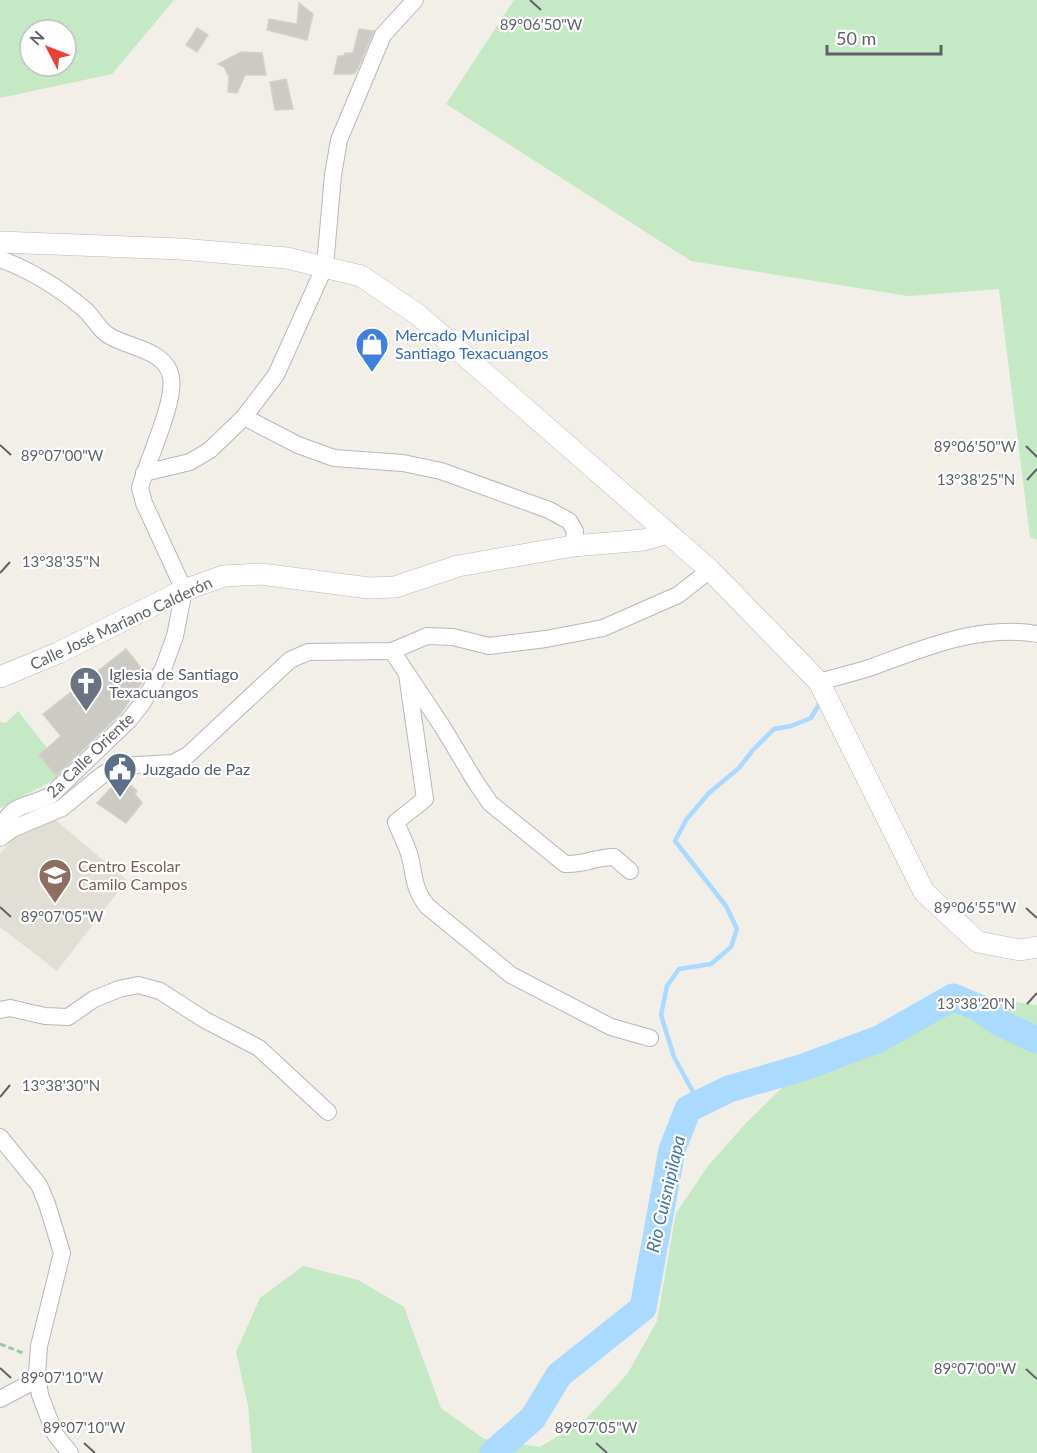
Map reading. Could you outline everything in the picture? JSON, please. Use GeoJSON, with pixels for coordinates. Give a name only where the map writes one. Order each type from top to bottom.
{"type":"FeatureCollection","features":[{"type":"Feature","properties":{"kind":"street"},"geometry":{"type":"LineString","coordinates":[[144,473],[190,462],[210,450],[244,417],[276,375],[325,266],[333,175],[339,140],[383,35],[415,0]]}},
{"type":"Feature","properties":{"kind":"street"},"geometry":{"type":"LineString","coordinates":[[0,242],[181,249],[287,258],[361,276],[417,314],[710,570],[819,682],[924,892],[978,942],[1020,950],[1037,947]]}},
{"type":"Feature","properties":{"kind":"street"},"geometry":{"type":"LineString","coordinates":[[0,259],[44,280],[85,309],[107,335],[152,354],[165,364],[171,377],[170,395],[140,488],[144,503],[184,590]]}},
{"type":"Feature","properties":{"kind":"street"},"geometry":{"type":"LineString","coordinates":[[244,417],[298,445],[334,458],[403,463],[441,471],[549,510],[569,521],[575,531],[573,546]]}},
{"type":"Feature","properties":{"kind":"street","name":"Calle José Mariano Calderón"},"geometry":{"type":"LineString","coordinates":[[0,677],[57,653],[184,590],[224,576],[261,574],[369,588],[395,587],[458,566],[573,546],[644,540],[668,533]]}},
{"type":"Feature","properties":{"kind":"street"},"geometry":{"type":"LineString","coordinates":[[0,838],[12,829],[62,808],[102,775],[119,766],[173,763],[188,755],[290,660],[308,652],[392,651],[427,636],[453,637],[489,645],[546,639],[603,628],[678,595],[710,570]]}},
{"type":"Feature","properties":{"kind":"street","name":"2a Calle Oriente"},"geometry":{"type":"LineString","coordinates":[[0,832],[6,816],[16,808],[35,803],[51,795],[129,720],[141,705],[163,669],[175,636],[184,590]]}},
{"type":"Feature","properties":{"kind":"street"},"geometry":{"type":"LineString","coordinates":[[819,682],[957,639],[1018,631],[1037,634]]}},
{"type":"Feature","properties":{"kind":"street"},"geometry":{"type":"LineString","coordinates":[[392,651],[490,803],[513,824],[550,850],[564,864],[579,865],[605,857],[614,857],[630,871]]}},
{"type":"Feature","properties":{"kind":"street"},"geometry":{"type":"LineString","coordinates":[[407,674],[425,799],[396,822],[410,857],[412,876],[418,894],[427,906],[511,975],[611,1027],[650,1038]]}},
{"type":"Feature","properties":{"kind":"street"},"geometry":{"type":"LineString","coordinates":[[0,1010],[10,1008],[45,1016],[68,1017],[94,999],[119,989],[138,985],[160,991],[206,1020],[259,1048],[328,1112]]}},
{"type":"Feature","properties":{"kind":"street"},"geometry":{"type":"LineString","coordinates":[[0,1137],[39,1185],[51,1214],[62,1253],[39,1346],[38,1379],[40,1395],[55,1434],[70,1453]]}},
{"type":"Feature","properties":{"kind":"street"},"geometry":{"type":"LineString","coordinates":[[0,1399],[38,1379]]}},
{"type":"Feature","properties":{"kind":"path"},"geometry":{"type":"LineString","coordinates":[[0,1344],[38,1359]]}},
{"type":"Feature","properties":{"kind":"shaded area","name":"Centro Escolar Camilo Campos"},"geometry":{"type":"Polygon","coordinates":[[[53,818],[127,880],[57,971],[0,927],[0,854],[13,838],[53,818]]]}},
{"type":"Feature","properties":{"kind":"green space"},"geometry":{"type":"Polygon","coordinates":[[[0,0],[174,0],[112,74],[0,98],[0,0]]]}},
{"type":"Feature","properties":{"kind":"green space"},"geometry":{"type":"Polygon","coordinates":[[[514,0],[1037,0],[1037,540],[1030,537],[999,289],[908,296],[691,261],[446,104],[514,0]]]}},
{"type":"Feature","properties":{"kind":"green space"},"geometry":{"type":"Polygon","coordinates":[[[18,711],[47,748],[40,755],[58,778],[0,808],[0,722],[6,723],[18,711]]]}},
{"type":"Feature","properties":{"kind":"green space"},"geometry":{"type":"Polygon","coordinates":[[[966,995],[1037,1005],[1037,1453],[252,1453],[248,1405],[236,1352],[260,1298],[303,1266],[358,1280],[404,1307],[441,1408],[484,1439],[540,1447],[587,1418],[628,1373],[657,1321],[676,1213],[708,1166],[746,1123],[788,1082],[873,1055],[966,995]]]}},
{"type":"Feature","properties":{"kind":"building"},"geometry":{"type":"Polygon","coordinates":[[[299,3],[313,14],[307,40],[267,30],[269,19],[297,24],[299,3]]]}},
{"type":"Feature","properties":{"kind":"building"},"geometry":{"type":"Polygon","coordinates":[[[197,28],[208,35],[197,52],[186,45],[197,28]]]}},
{"type":"Feature","properties":{"kind":"building"},"geometry":{"type":"Polygon","coordinates":[[[359,29],[374,31],[357,70],[354,74],[334,74],[338,56],[353,53],[359,29]]]}},
{"type":"Feature","properties":{"kind":"building"},"geometry":{"type":"Polygon","coordinates":[[[241,52],[262,53],[266,75],[245,75],[237,93],[228,92],[229,77],[224,67],[218,64],[241,52]]]}},
{"type":"Feature","properties":{"kind":"building"},"geometry":{"type":"Polygon","coordinates":[[[286,79],[293,109],[275,110],[270,82],[286,79]]]}},
{"type":"Feature","properties":{"kind":"building","name":"Iglesia de Santiago Texacuangos"},"geometry":{"type":"Polygon","coordinates":[[[126,649],[147,675],[121,713],[56,776],[39,755],[61,736],[43,714],[126,649]]]}},
{"type":"Feature","properties":{"kind":"building","name":"Juzgado de Paz"},"geometry":{"type":"Polygon","coordinates":[[[121,777],[137,791],[135,794],[142,803],[126,823],[97,803],[121,777]]]}},
{"type":"Feature","properties":{"kind":"waterway"},"geometry":{"type":"LineString","coordinates":[[699,1103],[674,1057],[661,1015],[667,986],[679,969],[711,964],[731,947],[737,929],[726,906],[675,841],[686,820],[709,793],[739,768],[774,729],[791,726],[811,718],[821,701]]}},
{"type":"Feature","properties":{"kind":"waterway","name":"Rio Cuisnipilapa"},"geometry":{"type":"LineString","coordinates":[[493,1453],[533,1418],[559,1375],[643,1308],[672,1150],[688,1109],[729,1089],[804,1067],[879,1039],[953,997],[977,1007],[1000,1023],[1037,1040]]}},
{"type":"Feature","properties":{"kind":"place","name":"Mercado Municipal Santiago Texacuangos"},"geometry":{"type":"Point","coordinates":[372,373]}},
{"type":"Feature","properties":{"kind":"place","name":"Iglesia de Santiago Texacuangos"},"geometry":{"type":"Point","coordinates":[86,712]}},
{"type":"Feature","properties":{"kind":"place","name":"Juzgado de Paz"},"geometry":{"type":"Point","coordinates":[120,798]}},
{"type":"Feature","properties":{"kind":"place","name":"Centro Escolar Camilo Campos"},"geometry":{"type":"Point","coordinates":[55,904]}}]}
